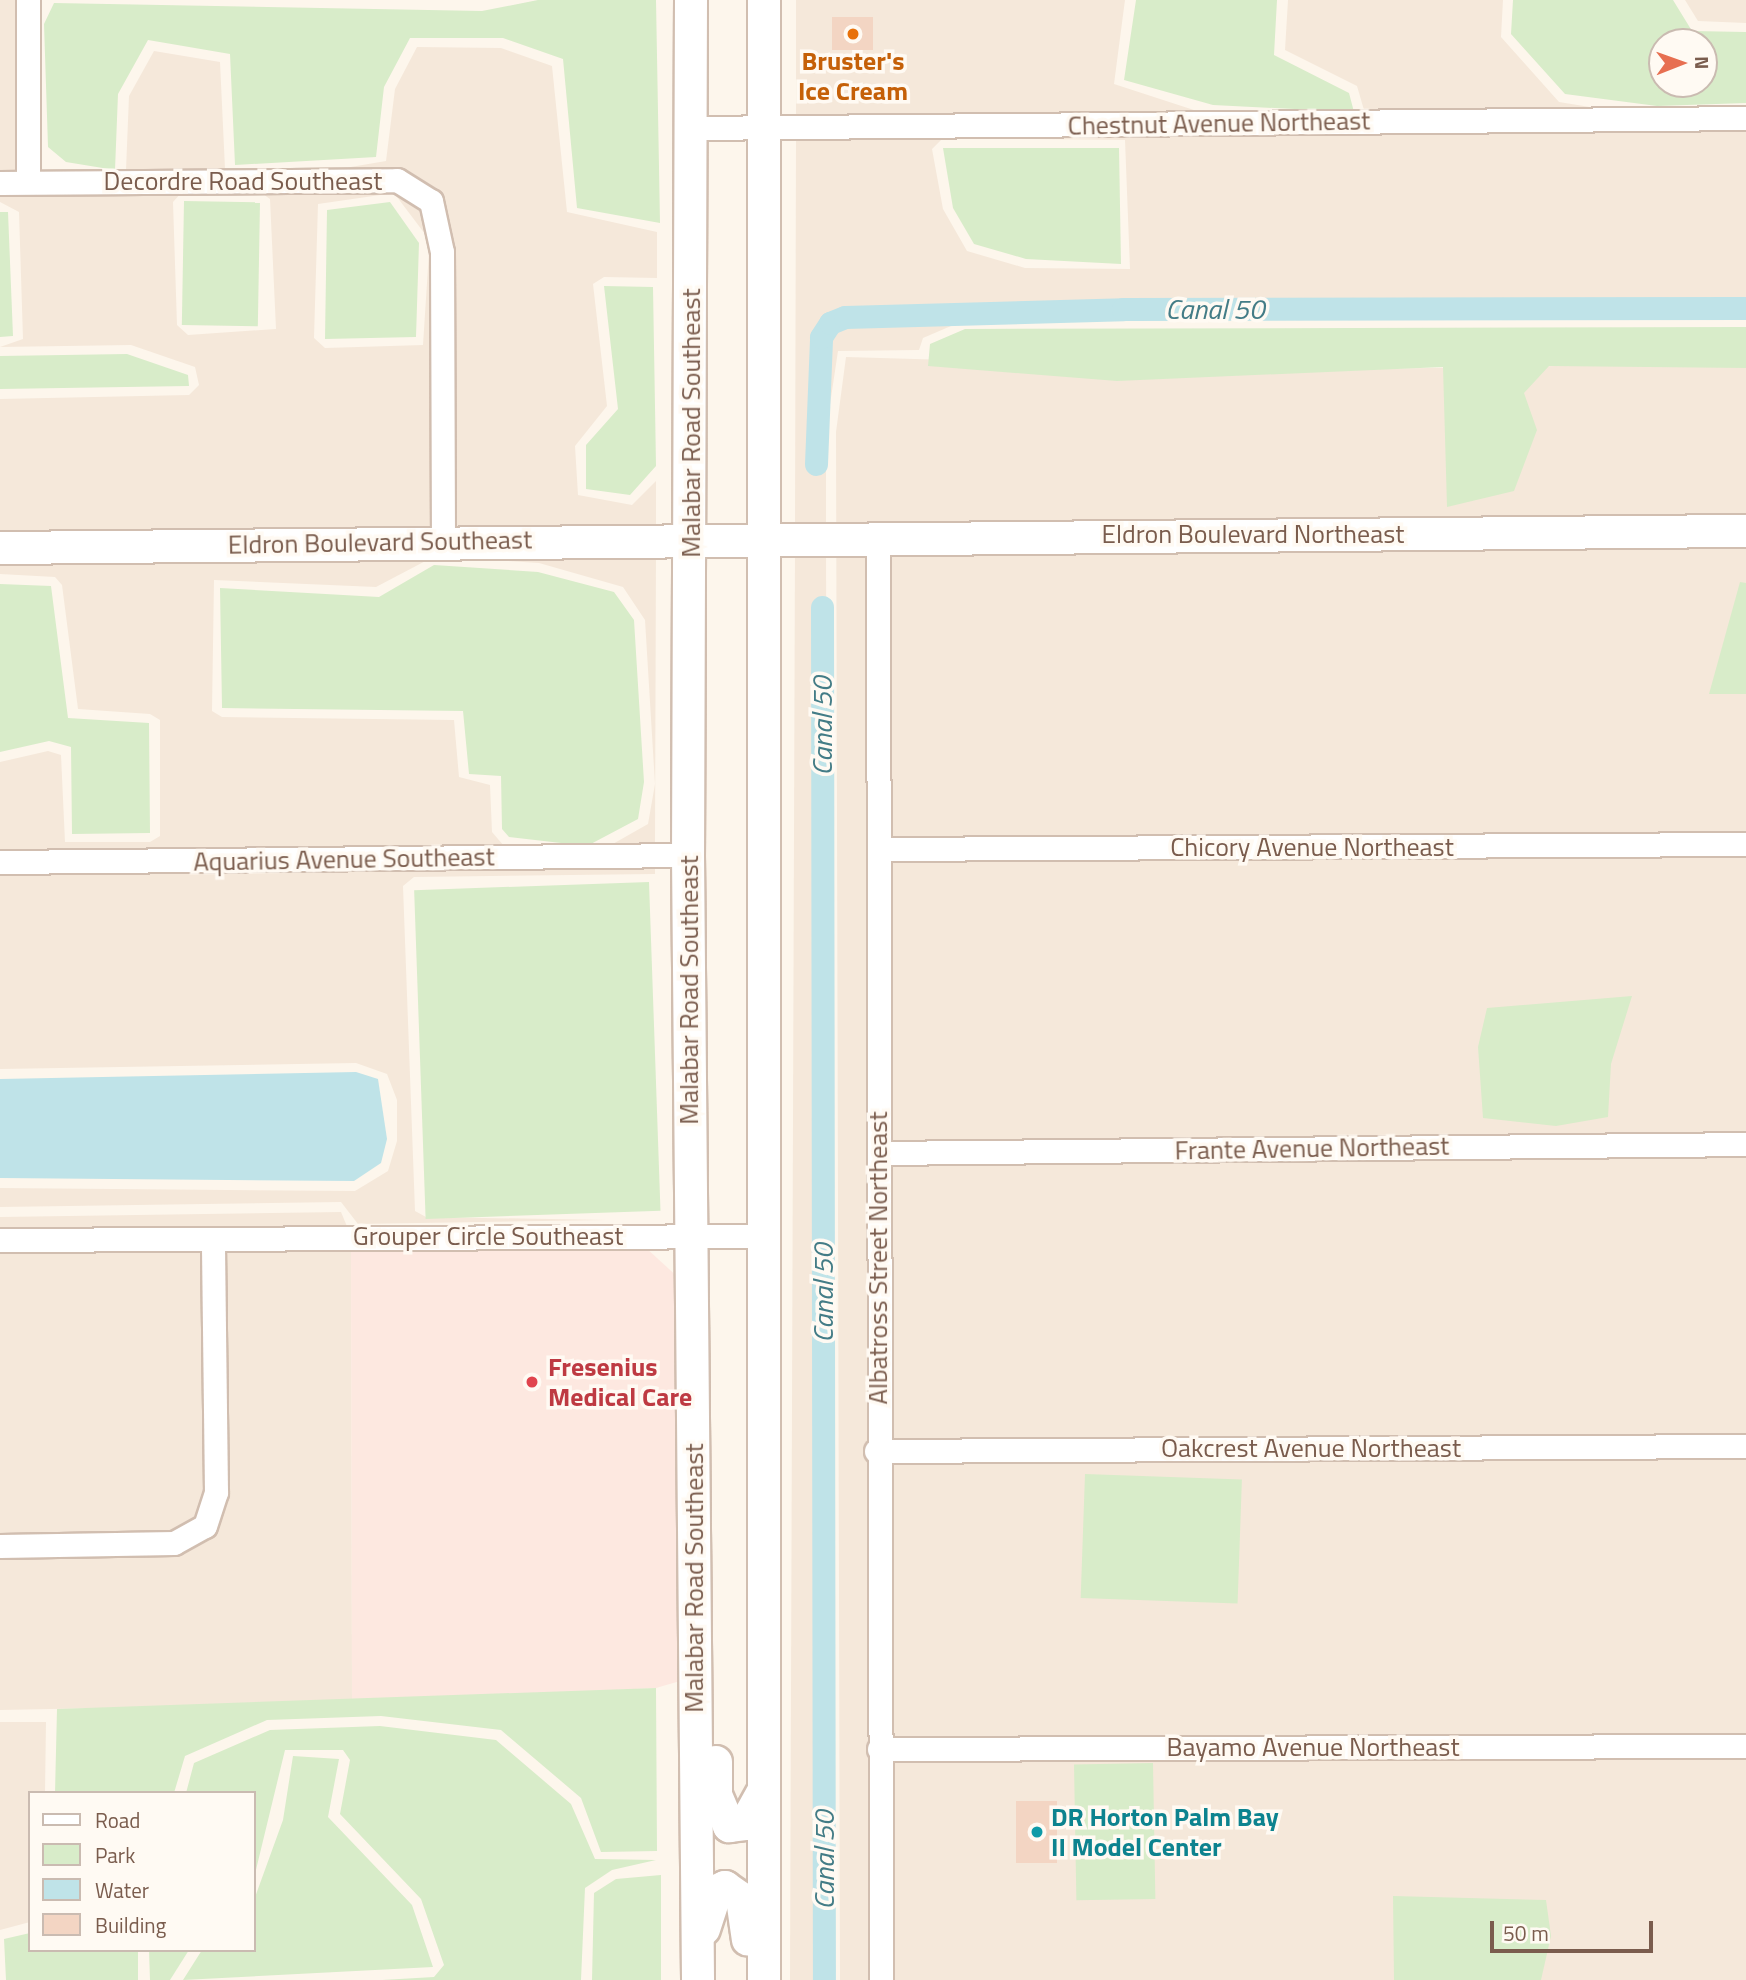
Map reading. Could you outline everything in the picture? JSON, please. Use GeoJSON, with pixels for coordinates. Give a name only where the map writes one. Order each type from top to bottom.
{"type":"FeatureCollection","features":[{"type":"Feature","properties":{"kind":"main road","name":"Malabar Road Southeast"},"geometry":{"type":"LineString","coordinates":[[691,0],[688,855],[698,1965]]}},
{"type":"Feature","properties":{"kind":"main road"},"geometry":{"type":"LineString","coordinates":[[764,0],[759,536],[764,1980]]}},
{"type":"Feature","properties":{"kind":"main road","name":"Eldron Boulevard Northeast"},"geometry":{"type":"LineString","coordinates":[[759,536],[1746,531]]}},
{"type":"Feature","properties":{"kind":"main road","name":"Eldron Boulevard Southeast"},"geometry":{"type":"LineString","coordinates":[[0,548],[759,536]]}},
{"type":"Feature","properties":{"kind":"main road"},"geometry":{"type":"LineString","coordinates":[[693,1569],[716,1628],[716,1795],[722,1817],[729,1826],[745,1824],[763,1792]]}},
{"type":"Feature","properties":{"kind":"main road"},"geometry":{"type":"LineString","coordinates":[[698,1965],[716,1891],[734,1890],[747,1913],[748,1980]]}},
{"type":"Feature","properties":{"kind":"street"},"geometry":{"type":"LineString","coordinates":[[28,0],[28,182]]}},
{"type":"Feature","properties":{"kind":"street","name":"Chestnut Avenue Northeast"},"geometry":{"type":"LineString","coordinates":[[691,128],[1746,118]]}},
{"type":"Feature","properties":{"kind":"street","name":"Decordre Road Southeast"},"geometry":{"type":"LineString","coordinates":[[0,183],[397,180],[430,201],[442,252],[443,542]]}},
{"type":"Feature","properties":{"kind":"street","name":"Albatross Street Northeast"},"geometry":{"type":"LineString","coordinates":[[878,536],[879,1153],[876,1451],[881,1980]]}},
{"type":"Feature","properties":{"kind":"street","name":"Chicory Avenue Northeast"},"geometry":{"type":"LineString","coordinates":[[879,849],[1746,844]]}},
{"type":"Feature","properties":{"kind":"street","name":"Aquarius Avenue Southeast"},"geometry":{"type":"LineString","coordinates":[[0,862],[688,855]]}},
{"type":"Feature","properties":{"kind":"street","name":"Frante Avenue Northeast"},"geometry":{"type":"LineString","coordinates":[[879,1153],[1746,1144]]}},
{"type":"Feature","properties":{"kind":"street","name":"Grouper Circle Southeast"},"geometry":{"type":"LineString","coordinates":[[0,1240],[762,1236]]}},
{"type":"Feature","properties":{"kind":"street"},"geometry":{"type":"LineString","coordinates":[[0,1546],[174,1543],[205,1526],[216,1492],[213,1239]]}},
{"type":"Feature","properties":{"kind":"street","name":"Oakcrest Avenue Northeast"},"geometry":{"type":"LineString","coordinates":[[876,1451],[1746,1446]]}},
{"type":"Feature","properties":{"kind":"street","name":"Bayamo Avenue Northeast"},"geometry":{"type":"LineString","coordinates":[[879,1749],[1746,1746]]}},
{"type":"Feature","properties":{"kind":"shaded area"},"geometry":{"type":"Polygon","coordinates":[[[0,0],[15,0],[15,171],[0,171],[0,0]]]}},
{"type":"Feature","properties":{"kind":"shaded area"},"geometry":{"type":"Polygon","coordinates":[[[796,0],[1125,0],[1114,84],[1200,112],[796,115],[796,0]]]}},
{"type":"Feature","properties":{"kind":"shaded area"},"geometry":{"type":"Polygon","coordinates":[[[1288,0],[1503,0],[1501,37],[1559,102],[1596,108],[1364,110],[1357,86],[1285,50],[1288,0]]]}},
{"type":"Feature","properties":{"kind":"shaded area"},"geometry":{"type":"Polygon","coordinates":[[[1685,0],[1746,0],[1746,23],[1698,21],[1685,0]]]}},
{"type":"Feature","properties":{"kind":"shaded area"},"geometry":{"type":"Polygon","coordinates":[[[417,47],[501,48],[552,66],[567,212],[657,232],[657,278],[604,277],[593,284],[607,406],[575,446],[578,495],[632,505],[656,481],[656,527],[456,530],[455,252],[443,199],[405,170],[339,169],[386,161],[395,89],[417,47]]]}},
{"type":"Feature","properties":{"kind":"shaded area"},"geometry":{"type":"Polygon","coordinates":[[[154,51],[220,62],[225,169],[126,170],[129,96],[154,51]]]}},
{"type":"Feature","properties":{"kind":"shaded area"},"geometry":{"type":"Polygon","coordinates":[[[1746,129],[1746,317],[965,320],[923,338],[919,350],[838,351],[826,431],[826,525],[795,525],[796,138],[1746,129]],[[943,138],[932,149],[943,209],[967,251],[1025,268],[1130,269],[1125,140],[943,138]]]}},
{"type":"Feature","properties":{"kind":"shaded area"},"geometry":{"type":"Polygon","coordinates":[[[393,191],[419,208],[425,234],[394,193],[318,204],[314,338],[325,348],[423,345],[429,252],[431,531],[0,536],[0,399],[189,395],[199,385],[195,367],[131,345],[0,347],[23,339],[19,212],[0,202],[0,194],[182,192],[173,202],[177,325],[188,335],[276,329],[270,199],[260,192],[393,191]]]}},
{"type":"Feature","properties":{"kind":"shaded area"},"geometry":{"type":"Polygon","coordinates":[[[846,357],[1300,370],[1746,363],[1746,1980],[840,1980],[836,432],[846,357]]]}},
{"type":"Feature","properties":{"kind":"shaded area"},"geometry":{"type":"Polygon","coordinates":[[[795,547],[826,547],[830,1980],[790,1980],[795,547]]]}},
{"type":"Feature","properties":{"kind":"shaded area"},"geometry":{"type":"Polygon","coordinates":[[[656,549],[655,844],[611,845],[648,824],[655,784],[645,620],[623,587],[539,563],[435,556],[376,587],[214,580],[212,711],[222,717],[454,720],[459,777],[490,785],[492,832],[504,846],[0,851],[0,762],[48,751],[61,755],[65,842],[150,842],[160,836],[160,720],[150,714],[78,709],[62,585],[55,577],[0,574],[0,559],[656,549]]]}},
{"type":"Feature","properties":{"kind":"shaded area"},"geometry":{"type":"Polygon","coordinates":[[[655,867],[655,874],[414,877],[403,886],[415,1211],[426,1217],[607,1220],[358,1224],[341,1202],[0,1207],[0,1188],[355,1191],[388,1171],[397,1141],[397,1100],[387,1074],[356,1063],[0,1069],[0,874],[655,867]]]}},
{"type":"Feature","properties":{"kind":"shaded area"},"geometry":{"type":"Polygon","coordinates":[[[341,1212],[351,1236],[352,1703],[0,1710],[0,1217],[341,1212]]]}},
{"type":"Feature","properties":{"kind":"shaded area"},"geometry":{"type":"Polygon","coordinates":[[[645,1247],[681,1280],[687,1679],[656,1688],[352,1703],[351,1249],[645,1247]]]}},
{"type":"Feature","properties":{"kind":"shaded area"},"geometry":{"type":"Polygon","coordinates":[[[0,1722],[46,1722],[45,1791],[28,1791],[28,1923],[0,1930],[0,1722]]]}},
{"type":"Feature","properties":{"kind":"green space"},"geometry":{"type":"Polygon","coordinates":[[[538,0],[656,0],[660,223],[577,208],[563,59],[503,38],[410,38],[384,87],[376,157],[235,165],[230,54],[148,40],[118,94],[115,170],[66,162],[48,147],[44,24],[54,3],[482,11],[538,0]]]}},
{"type":"Feature","properties":{"kind":"green space"},"geometry":{"type":"Polygon","coordinates":[[[1136,0],[1277,0],[1274,55],[1349,93],[1354,112],[1213,105],[1124,80],[1136,0]]]}},
{"type":"Feature","properties":{"kind":"green space"},"geometry":{"type":"Polygon","coordinates":[[[1513,0],[1673,0],[1690,28],[1648,28],[1648,98],[1718,98],[1718,31],[1746,32],[1746,103],[1657,106],[1565,94],[1511,34],[1513,0]]]}},
{"type":"Feature","properties":{"kind":"green space"},"geometry":{"type":"Polygon","coordinates":[[[943,148],[1119,148],[1121,264],[1026,259],[974,244],[953,208],[943,148]]]}},
{"type":"Feature","properties":{"kind":"green space"},"geometry":{"type":"Polygon","coordinates":[[[184,201],[260,202],[258,326],[182,325],[184,201]]]}},
{"type":"Feature","properties":{"kind":"green space"},"geometry":{"type":"Polygon","coordinates":[[[390,202],[419,243],[416,337],[325,339],[327,210],[390,202]]]}},
{"type":"Feature","properties":{"kind":"green space"},"geometry":{"type":"Polygon","coordinates":[[[0,212],[8,212],[13,336],[0,337],[0,212]]]}},
{"type":"Feature","properties":{"kind":"green space"},"geometry":{"type":"Polygon","coordinates":[[[604,286],[653,287],[656,466],[630,495],[586,489],[586,445],[618,409],[604,286]]]}},
{"type":"Feature","properties":{"kind":"green space"},"geometry":{"type":"Polygon","coordinates":[[[1746,327],[1746,368],[1549,366],[1524,393],[1537,430],[1514,491],[1447,507],[1443,367],[1117,381],[928,366],[930,344],[965,329],[1746,327]]]}},
{"type":"Feature","properties":{"kind":"green space"},"geometry":{"type":"Polygon","coordinates":[[[127,354],[188,375],[189,386],[0,389],[0,356],[127,354]]]}},
{"type":"Feature","properties":{"kind":"green space"},"geometry":{"type":"Polygon","coordinates":[[[434,565],[538,572],[614,592],[634,620],[644,782],[638,819],[587,846],[509,837],[502,829],[501,776],[469,774],[463,711],[222,708],[220,588],[379,597],[434,565]]]}},
{"type":"Feature","properties":{"kind":"green space"},"geometry":{"type":"Polygon","coordinates":[[[1740,582],[1746,583],[1746,694],[1709,694],[1740,582]]]}},
{"type":"Feature","properties":{"kind":"green space"},"geometry":{"type":"Polygon","coordinates":[[[0,584],[51,586],[68,718],[149,723],[150,833],[72,834],[71,747],[49,741],[0,752],[0,584]]]}},
{"type":"Feature","properties":{"kind":"green space"},"geometry":{"type":"Polygon","coordinates":[[[649,882],[660,1211],[426,1219],[414,890],[649,882]]]}},
{"type":"Feature","properties":{"kind":"green space"},"geometry":{"type":"Polygon","coordinates":[[[1632,996],[1611,1064],[1608,1117],[1556,1126],[1483,1118],[1478,1047],[1487,1008],[1632,996]]]}},
{"type":"Feature","properties":{"kind":"green space"},"geometry":{"type":"Polygon","coordinates":[[[1085,1474],[1242,1479],[1238,1603],[1081,1598],[1085,1474]]]}},
{"type":"Feature","properties":{"kind":"green space"},"geometry":{"type":"Polygon","coordinates":[[[656,1688],[657,1851],[601,1852],[581,1798],[501,1730],[381,1716],[267,1720],[185,1756],[175,1791],[55,1791],[57,1709],[656,1688]]]}},
{"type":"Feature","properties":{"kind":"green space"},"geometry":{"type":"Polygon","coordinates":[[[380,1726],[496,1740],[571,1804],[595,1859],[656,1860],[612,1870],[585,1888],[581,1980],[382,1980],[434,1977],[444,1965],[421,1899],[340,1814],[350,1760],[343,1750],[285,1750],[256,1870],[256,1791],[187,1791],[194,1763],[270,1730],[380,1726]]]}},
{"type":"Feature","properties":{"kind":"green space"},"geometry":{"type":"Polygon","coordinates":[[[293,1756],[339,1759],[328,1817],[412,1905],[433,1967],[183,1980],[201,1952],[256,1952],[256,1894],[283,1820],[293,1756]]]}},
{"type":"Feature","properties":{"kind":"green space"},"geometry":{"type":"Polygon","coordinates":[[[1153,1763],[1155,1899],[1076,1900],[1074,1764],[1153,1763]]]}},
{"type":"Feature","properties":{"kind":"green space"},"geometry":{"type":"Polygon","coordinates":[[[661,1875],[661,1980],[592,1980],[594,1893],[616,1879],[661,1875]]]}},
{"type":"Feature","properties":{"kind":"green space"},"geometry":{"type":"Polygon","coordinates":[[[1393,1896],[1546,1900],[1551,1936],[1541,1980],[1394,1980],[1393,1896]]]}},
{"type":"Feature","properties":{"kind":"green space"},"geometry":{"type":"Polygon","coordinates":[[[28,1933],[28,1952],[138,1952],[138,1980],[6,1980],[4,1939],[28,1933]]]}},
{"type":"Feature","properties":{"kind":"green space"},"geometry":{"type":"Polygon","coordinates":[[[149,1952],[188,1952],[170,1980],[150,1980],[149,1952]]]}},
{"type":"Feature","properties":{"kind":"water"},"geometry":{"type":"Polygon","coordinates":[[[356,1072],[378,1079],[387,1139],[381,1163],[354,1181],[0,1178],[0,1079],[356,1072]]]}},
{"type":"Feature","properties":{"kind":"building","name":"Bruster's Ice Cream"},"geometry":{"type":"Polygon","coordinates":[[[832,17],[873,17],[873,50],[832,50],[832,17]]]}},
{"type":"Feature","properties":{"kind":"building","name":"DR Horton Palm Bay II Model Center"},"geometry":{"type":"Polygon","coordinates":[[[1016,1801],[1057,1801],[1057,1863],[1016,1863],[1016,1801]]]}},
{"type":"Feature","properties":{"kind":"waterway","name":"Canal 50"},"geometry":{"type":"LineString","coordinates":[[816,464],[821,337],[830,323],[845,317],[1123,309],[1746,308]]}},
{"type":"Feature","properties":{"kind":"waterway","name":"Canal 50"},"geometry":{"type":"LineString","coordinates":[[822,607],[824,1980]]}},
{"type":"Feature","properties":{"kind":"place","name":"Bruster's Ice Cream"},"geometry":{"type":"Point","coordinates":[853,34]}},
{"type":"Feature","properties":{"kind":"place","name":"Fresenius Medical Care"},"geometry":{"type":"Point","coordinates":[532,1382]}},
{"type":"Feature","properties":{"kind":"place","name":"DR Horton Palm Bay II Model Center"},"geometry":{"type":"Point","coordinates":[1037,1832]}}]}
